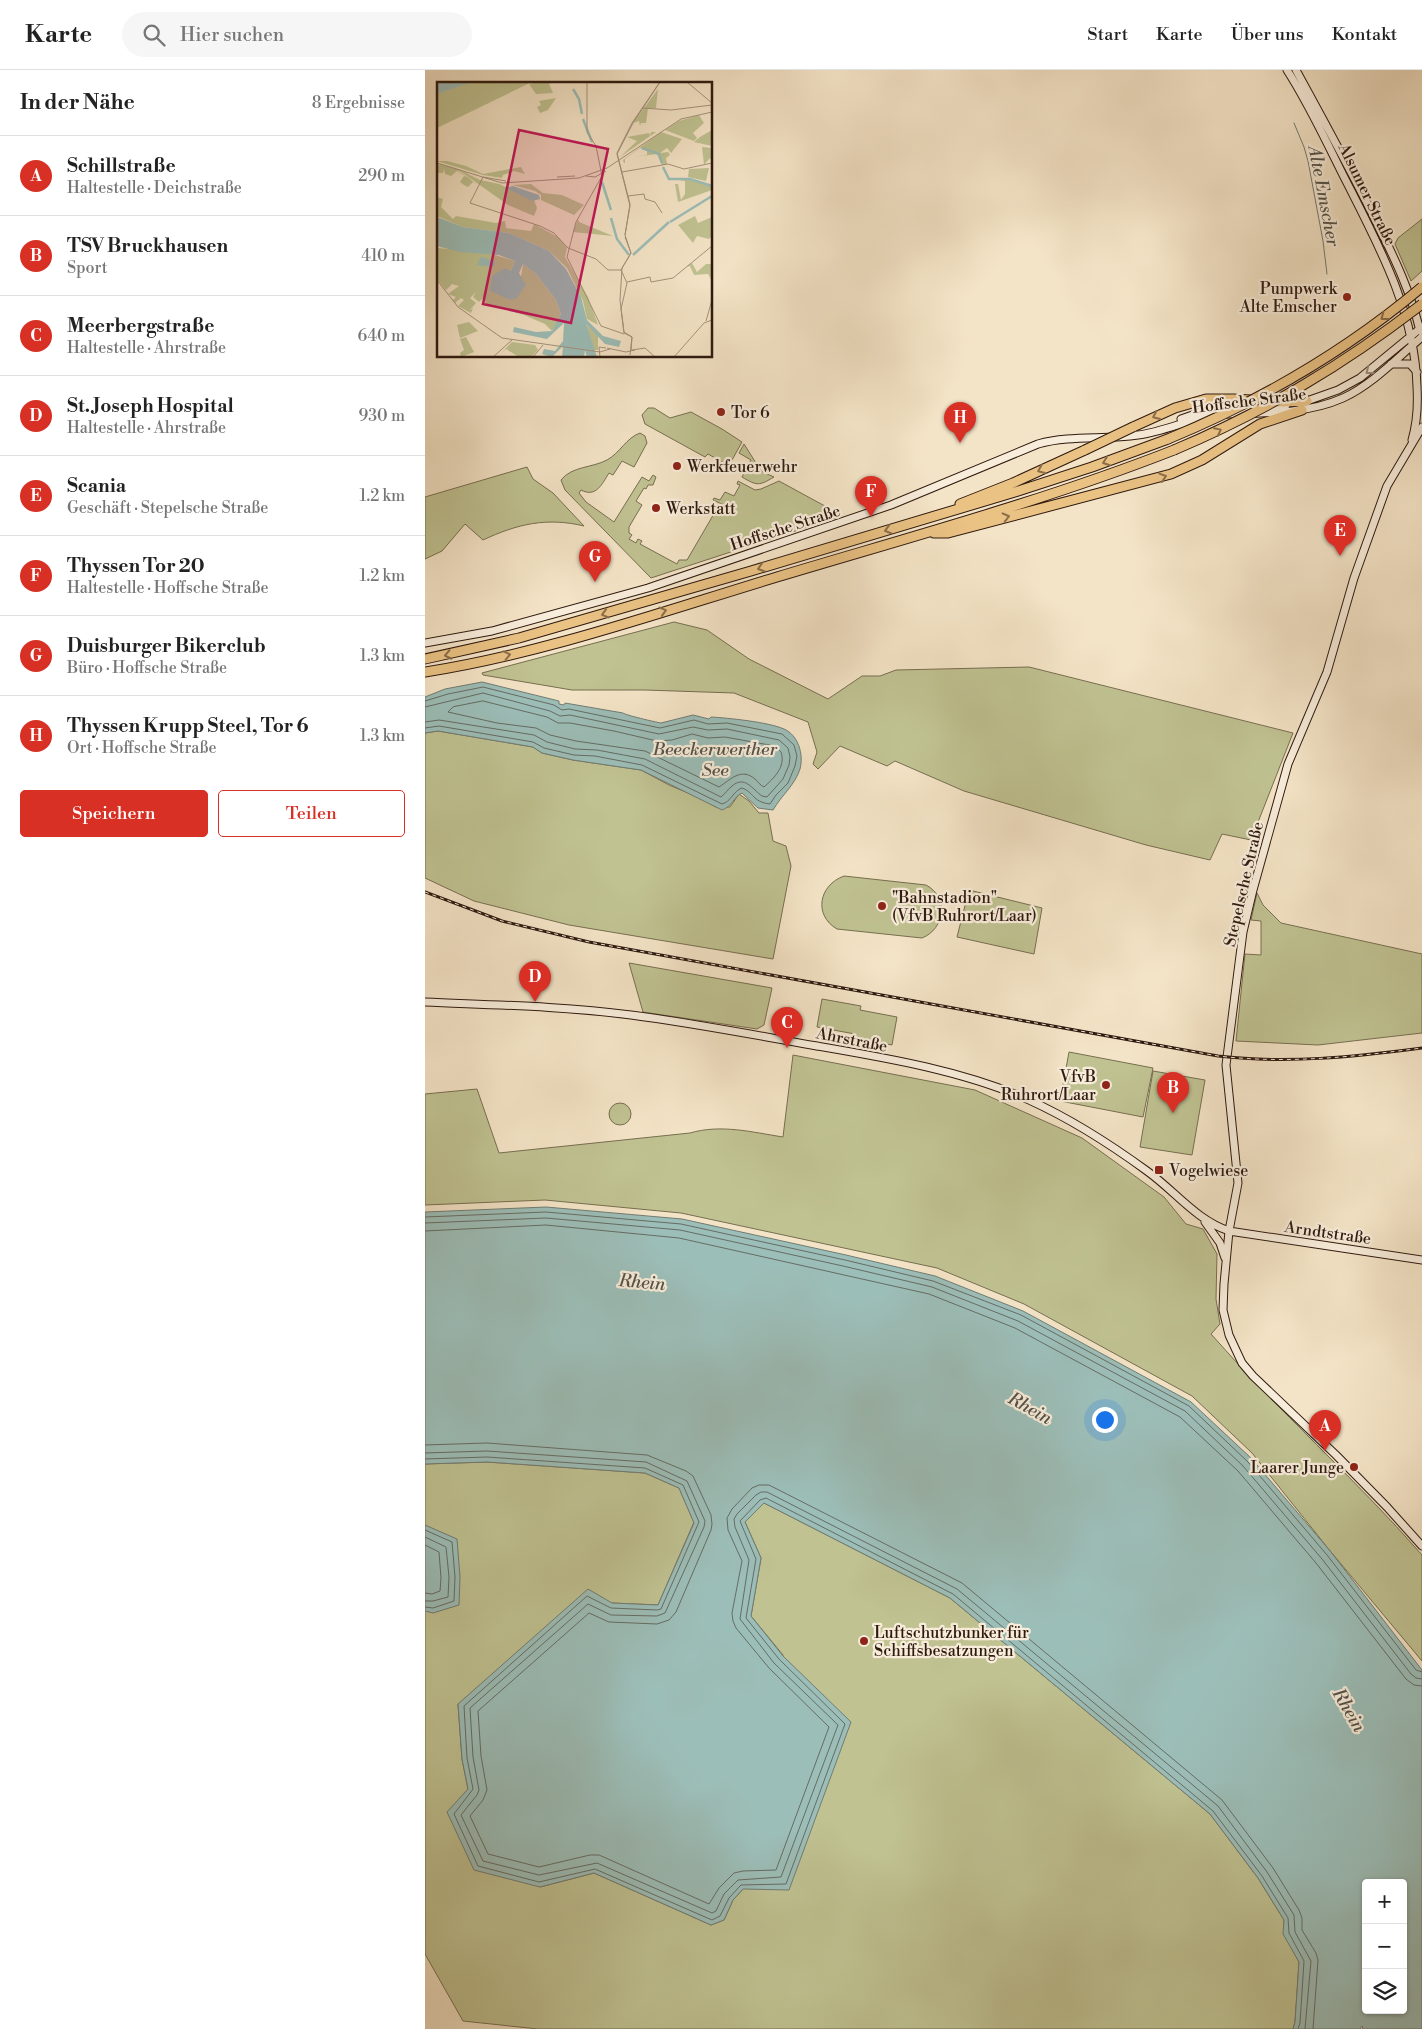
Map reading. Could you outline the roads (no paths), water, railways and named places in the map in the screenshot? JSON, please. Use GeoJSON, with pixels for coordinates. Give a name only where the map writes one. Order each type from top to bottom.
{"type":"FeatureCollection","features":[{"type":"Feature","properties":{"kind":"highway"},"geometry":{"type":"LineString","coordinates":[[425,658],[480,648],[559,627],[935,516],[1076,472],[1168,438],[1243,406],[1309,368],[1349,342],[1422,287]]}},
{"type":"Feature","properties":{"kind":"highway"},"geometry":{"type":"LineString","coordinates":[[425,672],[563,641],[1089,482],[1174,450],[1249,416],[1305,386],[1357,352],[1422,304]]}},
{"type":"Feature","properties":{"kind":"highway"},"geometry":{"type":"LineString","coordinates":[[935,516],[1175,408],[1206,399],[1222,398],[1282,402],[1307,401]]}},
{"type":"Feature","properties":{"kind":"highway"},"geometry":{"type":"LineString","coordinates":[[924,533],[948,533],[1163,477],[1202,460],[1261,424],[1302,410]]}},
{"type":"Feature","properties":{"kind":"street","name":"Alsumer Straße"},"geometry":{"type":"LineString","coordinates":[[1287,70],[1309,107],[1370,228],[1395,284],[1412,336]]}},
{"type":"Feature","properties":{"kind":"street","name":"Alsumer Straße"},"geometry":{"type":"LineString","coordinates":[[1296,70],[1364,196],[1396,261],[1418,312],[1421,328]]}},
{"type":"Feature","properties":{"kind":"street","name":"Hoffsche Straße"},"geometry":{"type":"LineString","coordinates":[[1148,433],[1204,411],[1282,406],[1307,401],[1338,390],[1360,378],[1421,328]]}},
{"type":"Feature","properties":{"kind":"street"},"geometry":{"type":"LineString","coordinates":[[1421,328],[1422,339]]}},
{"type":"Feature","properties":{"kind":"street","name":"Stepelsche Straße"},"geometry":{"type":"LineString","coordinates":[[1410,447],[1416,426],[1418,400],[1417,372],[1412,336]]}},
{"type":"Feature","properties":{"kind":"street","name":"Hoffsche Straße"},"geometry":{"type":"LineString","coordinates":[[425,643],[492,631],[648,588],[884,508],[1038,444],[1060,439],[1102,439],[1148,433],[1194,419],[1222,414],[1302,410],[1342,398],[1370,381],[1422,339]]}},
{"type":"Feature","properties":{"kind":"street"},"geometry":{"type":"LineString","coordinates":[[1391,364],[1409,364],[1417,372]]}},
{"type":"Feature","properties":{"kind":"street"},"geometry":{"type":"LineString","coordinates":[[1338,390],[1342,398]]}},
{"type":"Feature","properties":{"kind":"street","name":"Stepelsche Straße"},"geometry":{"type":"LineString","coordinates":[[1422,427],[1387,486],[1380,505],[1354,578],[1327,672],[1288,764],[1247,915],[1225,1065],[1238,1183],[1229,1231],[1223,1310],[1229,1335],[1242,1363],[1361,1481],[1422,1546]]}},
{"type":"Feature","properties":{"kind":"street","name":"Ahrstraße"},"geometry":{"type":"LineString","coordinates":[[425,1002],[538,1007],[629,1015],[870,1055],[985,1083],[1029,1100],[1086,1130],[1148,1171],[1201,1218],[1229,1231]]}},
{"type":"Feature","properties":{"kind":"street"},"geometry":{"type":"LineString","coordinates":[[1201,1218],[1220,1243],[1226,1261]]}},
{"type":"Feature","properties":{"kind":"street","name":"Arndtstraße"},"geometry":{"type":"LineString","coordinates":[[1229,1231],[1422,1260]]}},
{"type":"Feature","properties":{"kind":"water","name":"Beeckerwerther See"},"geometry":{"type":"Polygon","coordinates":[[[482,682],[559,701],[559,704],[564,705],[565,703],[623,713],[661,723],[693,715],[709,719],[711,717],[758,722],[777,727],[789,732],[796,740],[801,757],[800,769],[795,780],[773,810],[758,808],[742,793],[722,810],[641,770],[573,760],[542,753],[533,747],[438,731],[425,733],[425,697],[445,689],[482,682]]]}},
{"type":"Feature","properties":{"kind":"water","name":"Rhein"},"geometry":{"type":"Polygon","coordinates":[[[546,1207],[682,1219],[935,1276],[1023,1311],[1191,1402],[1251,1458],[1331,1552],[1422,1670],[1422,2029],[1363,2029],[1362,2026],[1360,2029],[1293,2029],[1299,1962],[1283,1934],[1284,1920],[1258,1878],[1210,1814],[950,1598],[764,1503],[745,1522],[761,1558],[751,1616],[783,1656],[851,1722],[789,1890],[743,1889],[733,1900],[724,1920],[711,1925],[594,1873],[540,1887],[474,1870],[447,1812],[468,1789],[462,1759],[458,1704],[588,1589],[612,1603],[658,1605],[694,1523],[679,1488],[645,1473],[487,1462],[425,1464],[425,1212],[546,1207]]]}},
{"type":"Feature","properties":{"kind":"water"},"geometry":{"type":"Polygon","coordinates":[[[425,1525],[457,1539],[460,1577],[459,1605],[433,1613],[425,1611],[425,1525]]]}},
{"type":"Feature","properties":{"kind":"waterway","name":"Alte Emscher"},"geometry":{"type":"LineString","coordinates":[[1294,123],[1308,161],[1323,241],[1327,274]]}},
{"type":"Feature","properties":{"kind":"railway"},"geometry":{"type":"LineString","coordinates":[[425,892],[502,921],[589,942],[1218,1056],[1295,1059],[1371,1054],[1422,1048]]}},
{"type":"Feature","properties":{"kind":"place","name":"Pumpwerk Alte Emscher"},"geometry":{"type":"Point","coordinates":[1347,297]}},
{"type":"Feature","properties":{"kind":"place","name":"Tor 6"},"geometry":{"type":"Point","coordinates":[721,412]}},
{"type":"Feature","properties":{"kind":"place","name":"Thyssen Krupp Steel, Tor 6"},"geometry":{"type":"Point","coordinates":[960,443]}},
{"type":"Feature","properties":{"kind":"place","name":"Werkfeuerwehr"},"geometry":{"type":"Point","coordinates":[677,466]}},
{"type":"Feature","properties":{"kind":"place","name":"Werkstatt"},"geometry":{"type":"Point","coordinates":[656,508]}},
{"type":"Feature","properties":{"kind":"place","name":"Thyssen Tor 20"},"geometry":{"type":"Point","coordinates":[871,517]}},
{"type":"Feature","properties":{"kind":"place","name":"Scania"},"geometry":{"type":"Point","coordinates":[1340,556]}},
{"type":"Feature","properties":{"kind":"place","name":"Duisburger Bikerclub"},"geometry":{"type":"Point","coordinates":[595,582]}},
{"type":"Feature","properties":{"kind":"place","name":"\"Bahnstadion\" (VfvB Ruhrort/Laar)"},"geometry":{"type":"Point","coordinates":[882,906]}},
{"type":"Feature","properties":{"kind":"place","name":"St. Joseph Hospital"},"geometry":{"type":"Point","coordinates":[535,1002]}},
{"type":"Feature","properties":{"kind":"place","name":"Meerbergstraße"},"geometry":{"type":"Point","coordinates":[787,1048]}},
{"type":"Feature","properties":{"kind":"place","name":"VfvB Ruhrort/Laar"},"geometry":{"type":"Point","coordinates":[1106,1085]}},
{"type":"Feature","properties":{"kind":"place","name":"TSV Bruckhausen"},"geometry":{"type":"Point","coordinates":[1173,1113]}},
{"type":"Feature","properties":{"kind":"place","name":"Vogelwiese"},"geometry":{"type":"Point","coordinates":[1159,1170]}},
{"type":"Feature","properties":{"kind":"place","name":"Schillstraße"},"geometry":{"type":"Point","coordinates":[1325,1451]}},
{"type":"Feature","properties":{"kind":"place","name":"Laarer Junge"},"geometry":{"type":"Point","coordinates":[1354,1467]}},
{"type":"Feature","properties":{"kind":"place","name":"Luftschutzbunker für Schiffsbesatzungen"},"geometry":{"type":"Point","coordinates":[864,1641]}}]}
